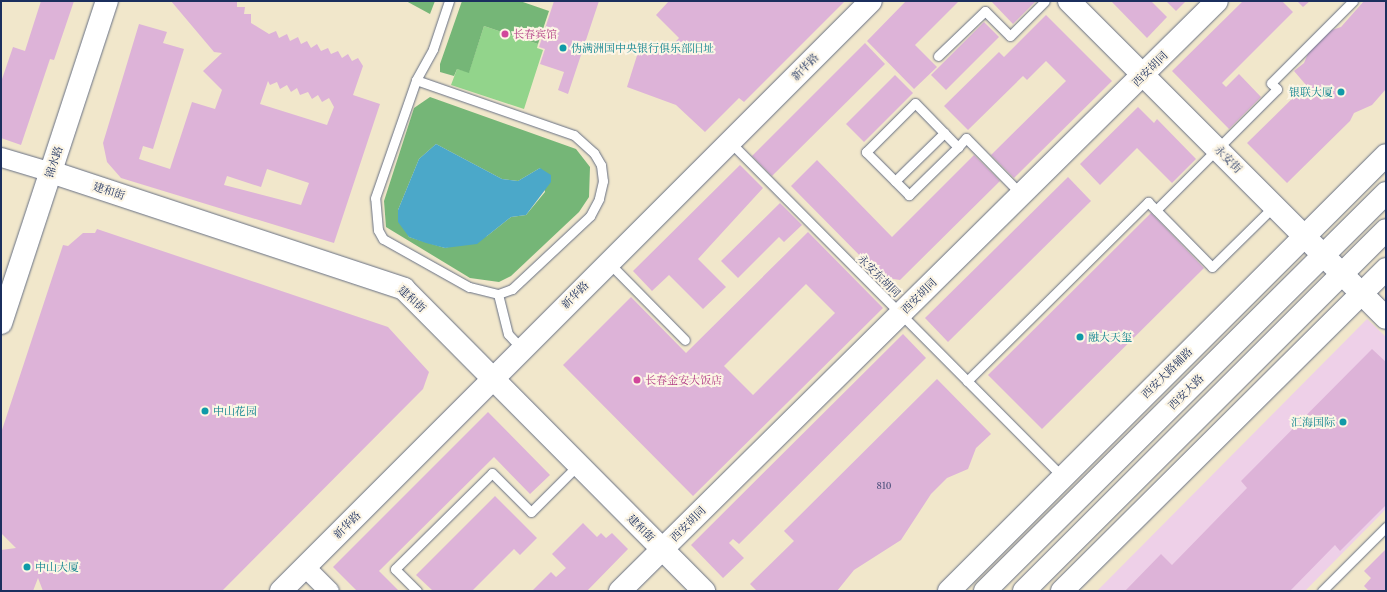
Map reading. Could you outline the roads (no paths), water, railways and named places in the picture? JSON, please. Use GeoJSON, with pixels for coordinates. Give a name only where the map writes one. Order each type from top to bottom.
{"type":"FeatureCollection","features":[{"type":"Feature","properties":{"kind":"street","name":"锦水路"},"geometry":{"type":"LineString","coordinates":[[1,323],[107,1]]}},
{"type":"Feature","properties":{"kind":"street","name":"新华路"},"geometry":{"type":"LineString","coordinates":[[281,591],[521,348],[872,1]]}},
{"type":"Feature","properties":{"kind":"street","name":"永安街"},"geometry":{"type":"LineString","coordinates":[[1069,1],[1386,318]]}},
{"type":"Feature","properties":{"kind":"street","name":"西安胡同"},"geometry":{"type":"LineString","coordinates":[[620,591],[1217,1]]}},
{"type":"Feature","properties":{"kind":"street","name":"西安大路辅路"},"geometry":{"type":"LineString","coordinates":[[949,591],[1386,155]]}},
{"type":"Feature","properties":{"kind":"street","name":"建和街"},"geometry":{"type":"LineString","coordinates":[[1,157],[396,284],[704,591]]}},
{"type":"Feature","properties":{"kind":"street","name":"西安大路"},"geometry":{"type":"LineString","coordinates":[[985,591],[1386,193]]}},
{"type":"Feature","properties":{"kind":"street"},"geometry":{"type":"LineString","coordinates":[[1024,591],[1386,230]]}},
{"type":"Feature","properties":{"kind":"street"},"geometry":{"type":"LineString","coordinates":[[1062,591],[1386,269]]}},
{"type":"Feature","properties":{"kind":"street"},"geometry":{"type":"LineString","coordinates":[[305,567],[329,591]]}},
{"type":"Feature","properties":{"kind":"lane"},"geometry":{"type":"LineString","coordinates":[[416,80],[574,135],[594,153],[601,165],[603,181],[599,199],[590,216],[512,289],[498,294],[469,288],[383,239],[378,230],[375,198],[416,80],[433,49],[449,1]]}},
{"type":"Feature","properties":{"kind":"lane"},"geometry":{"type":"LineString","coordinates":[[938,56],[985,10],[1010,36],[1045,1]]}},
{"type":"Feature","properties":{"kind":"lane"},"geometry":{"type":"LineString","coordinates":[[1156,210],[1277,90],[1270,83],[1353,1]]}},
{"type":"Feature","properties":{"kind":"lane"},"geometry":{"type":"LineString","coordinates":[[958,147],[915,103],[866,152],[909,195],[958,147],[966,138],[1022,195]]}},
{"type":"Feature","properties":{"kind":"lane"},"geometry":{"type":"LineString","coordinates":[[895,181],[944,133]]}},
{"type":"Feature","properties":{"kind":"lane","name":"永安东胡同"},"geometry":{"type":"LineString","coordinates":[[729,142],[1063,477]]}},
{"type":"Feature","properties":{"kind":"lane"},"geometry":{"type":"LineString","coordinates":[[967,381],[1148,202],[1212,267],[1274,206]]}},
{"type":"Feature","properties":{"kind":"lane"},"geometry":{"type":"LineString","coordinates":[[608,262],[685,340]]}},
{"type":"Feature","properties":{"kind":"lane"},"geometry":{"type":"LineString","coordinates":[[498,294],[508,334],[521,348]]}},
{"type":"Feature","properties":{"kind":"lane"},"geometry":{"type":"LineString","coordinates":[[417,591],[395,569],[492,473],[531,512],[578,465]]}},
{"type":"Feature","properties":{"kind":"lane"},"geometry":{"type":"LineString","coordinates":[[1322,591],[1386,527]]}},
{"type":"Feature","properties":{"kind":"water"},"geometry":{"type":"Polygon","coordinates":[[[436,144],[502,179],[518,181],[540,168],[551,175],[551,182],[526,215],[511,217],[477,244],[445,248],[426,243],[409,237],[398,222],[398,210],[419,159],[436,144]]]}},
{"type":"Feature","properties":{"kind":"place","name":"长春宾馆"},"geometry":{"type":"Point","coordinates":[505,34]}},
{"type":"Feature","properties":{"kind":"place","name":"伪满洲国中央银行俱乐部旧址"},"geometry":{"type":"Point","coordinates":[563,48]}},
{"type":"Feature","properties":{"kind":"place","name":"银联大厦"},"geometry":{"type":"Point","coordinates":[1341,92]}},
{"type":"Feature","properties":{"kind":"place","name":"融大天玺"},"geometry":{"type":"Point","coordinates":[1080,337]}},
{"type":"Feature","properties":{"kind":"place","name":"长春金安大饭店"},"geometry":{"type":"Point","coordinates":[637,380]}},
{"type":"Feature","properties":{"kind":"place","name":"中山花园"},"geometry":{"type":"Point","coordinates":[205,411]}},
{"type":"Feature","properties":{"kind":"place","name":"汇海国际"},"geometry":{"type":"Point","coordinates":[1343,422]}},
{"type":"Feature","properties":{"kind":"place","name":"中山大厦"},"geometry":{"type":"Point","coordinates":[27,567]}}]}
